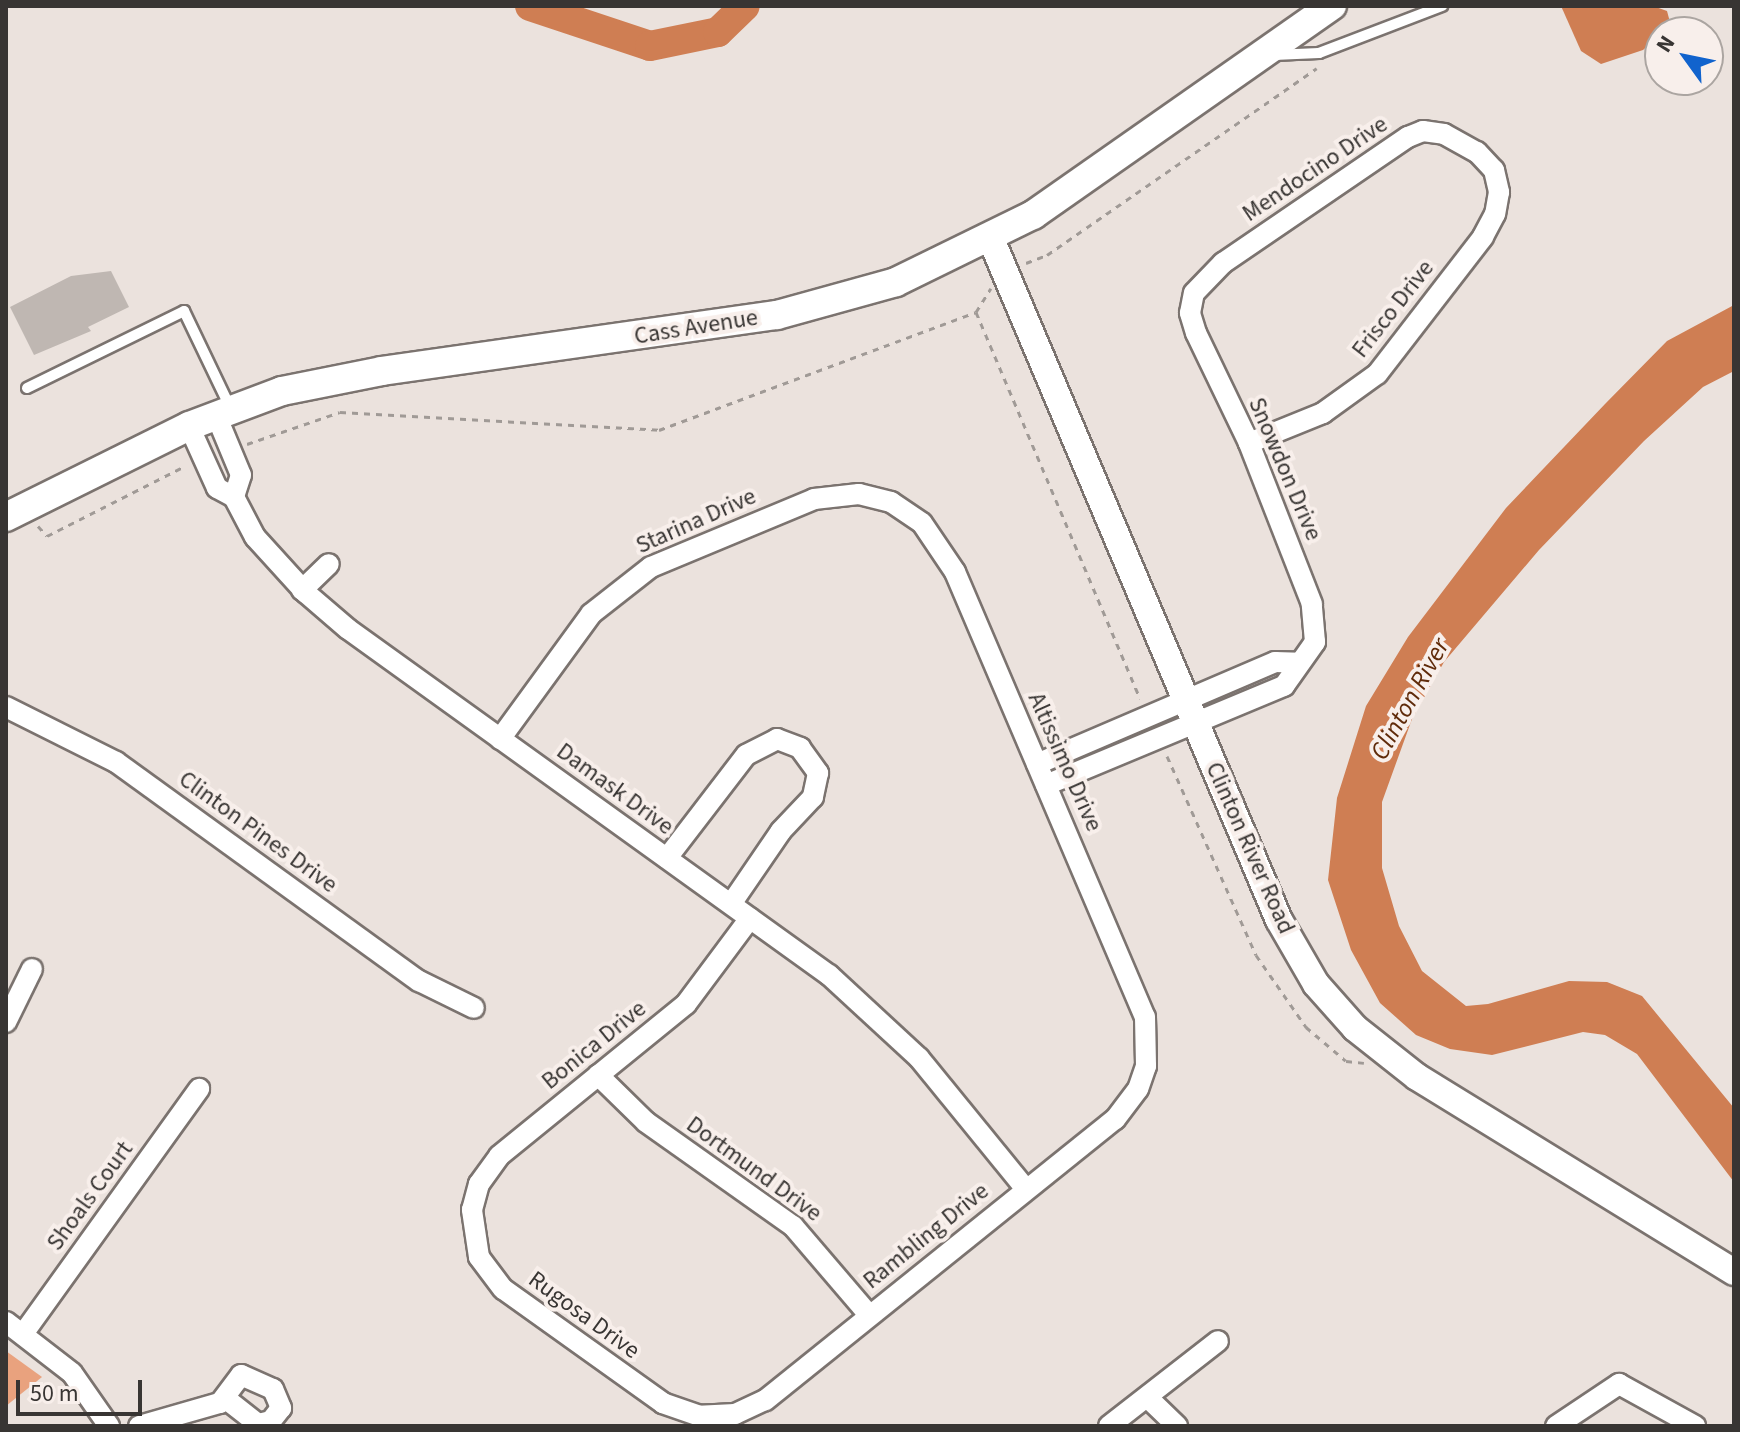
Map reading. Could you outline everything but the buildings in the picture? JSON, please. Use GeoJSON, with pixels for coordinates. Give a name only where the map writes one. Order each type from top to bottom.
{"type":"FeatureCollection","features":[{"type":"Feature","properties":{"kind":"main road","name":"Cass Avenue"},"geometry":{"type":"LineString","coordinates":[[14,512],[223,412],[341,378],[777,315],[896,282],[991,239],[1332,6]]}},
{"type":"Feature","properties":{"kind":"street","name":"Mendocino Drive"},"geometry":{"type":"LineString","coordinates":[[1194,293],[1223,263],[1408,137],[1423,131],[1444,134],[1477,152]]}},
{"type":"Feature","properties":{"kind":"street","name":"Frisco Drive"},"geometry":{"type":"LineString","coordinates":[[1249,443],[1323,413],[1377,374],[1483,237],[1495,214],[1499,192],[1494,170],[1477,152]]}},
{"type":"Feature","properties":{"kind":"street","name":"Clinton River Road"},"geometry":{"type":"LineString","coordinates":[[991,239],[1279,920],[1336,1010],[1417,1077],[1734,1272]]}},
{"type":"Feature","properties":{"kind":"street","name":"Snowdon Drive"},"geometry":{"type":"LineString","coordinates":[[1191,711],[1284,686],[1315,642],[1317,619],[1249,443],[1196,333],[1190,313],[1194,293]]}},
{"type":"Feature","properties":{"kind":"street"},"geometry":{"type":"LineString","coordinates":[[223,412],[231,451],[241,475],[234,497]]}},
{"type":"Feature","properties":{"kind":"street","name":"Damask Drive"},"geometry":{"type":"LineString","coordinates":[[189,426],[217,488],[234,497],[255,537],[302,590],[348,629],[829,975],[902,1040],[1026,1189]]}},
{"type":"Feature","properties":{"kind":"street","name":"Starina Drive"},"geometry":{"type":"LineString","coordinates":[[500,739],[591,614],[651,567],[814,499],[859,494],[891,502]]}},
{"type":"Feature","properties":{"kind":"street","name":"Altissimo Drive"},"geometry":{"type":"LineString","coordinates":[[891,502],[922,523],[952,565],[1145,1017],[1146,1066]]}},
{"type":"Feature","properties":{"kind":"street"},"geometry":{"type":"LineString","coordinates":[[302,590],[329,564]]}},
{"type":"Feature","properties":{"kind":"street","name":"Clinton Pines Drive"},"geometry":{"type":"LineString","coordinates":[[6,707],[116,762],[419,981],[474,1008]]}},
{"type":"Feature","properties":{"kind":"street"},"geometry":{"type":"LineString","coordinates":[[1037,764],[1148,716],[1191,711]]}},
{"type":"Feature","properties":{"kind":"street"},"geometry":{"type":"LineString","coordinates":[[1046,785],[1157,738],[1191,711]]}},
{"type":"Feature","properties":{"kind":"street"},"geometry":{"type":"LineString","coordinates":[[667,858],[738,761],[770,740],[800,748],[818,773],[813,797],[781,831],[731,904]]}},
{"type":"Feature","properties":{"kind":"street","name":"Bonica Drive"},"geometry":{"type":"LineString","coordinates":[[472,1210],[479,1184],[499,1156],[697,993],[750,918]]}},
{"type":"Feature","properties":{"kind":"street"},"geometry":{"type":"LineString","coordinates":[[6,1022],[32,969]]}},
{"type":"Feature","properties":{"kind":"street","name":"Rambling Drive"},"geometry":{"type":"LineString","coordinates":[[712,1416],[735,1414],[765,1400],[1123,1112],[1146,1066]]}},
{"type":"Feature","properties":{"kind":"street","name":"Dortmund Drive"},"geometry":{"type":"LineString","coordinates":[[598,1075],[646,1122],[793,1226],[869,1315]]}},
{"type":"Feature","properties":{"kind":"street","name":"Shoals Court"},"geometry":{"type":"LineString","coordinates":[[14,1328],[199,1089]]}},
{"type":"Feature","properties":{"kind":"street","name":"Rugosa Drive"},"geometry":{"type":"LineString","coordinates":[[472,1210],[479,1257],[509,1294],[671,1408],[712,1416]]}},
{"type":"Feature","properties":{"kind":"street"},"geometry":{"type":"LineString","coordinates":[[14,1328],[82,1383],[109,1426]]}},
{"type":"Feature","properties":{"kind":"street"},"geometry":{"type":"LineString","coordinates":[[1109,1426],[1218,1341]]}},
{"type":"Feature","properties":{"kind":"street"},"geometry":{"type":"LineString","coordinates":[[1556,1426],[1619,1384],[1695,1426]]}},
{"type":"Feature","properties":{"kind":"street"},"geometry":{"type":"LineString","coordinates":[[1147,1397],[1177,1426]]}},
{"type":"Feature","properties":{"kind":"street"},"geometry":{"type":"LineString","coordinates":[[139,1426],[225,1398]]}},
{"type":"Feature","properties":{"kind":"lane"},"geometry":{"type":"LineString","coordinates":[[1261,56],[1338,47],[1442,6]]}},
{"type":"Feature","properties":{"kind":"lane"},"geometry":{"type":"LineString","coordinates":[[27,388],[184,311],[223,412]]}},
{"type":"Feature","properties":{"kind":"path"},"geometry":{"type":"LineString","coordinates":[[1024,263],[1047,255],[1327,61],[1338,47]]}},
{"type":"Feature","properties":{"kind":"path"},"geometry":{"type":"LineString","coordinates":[[231,451],[340,412],[659,430],[976,312],[986,292]]}},
{"type":"Feature","properties":{"kind":"path"},"geometry":{"type":"LineString","coordinates":[[976,312],[1148,716]]}},
{"type":"Feature","properties":{"kind":"path"},"geometry":{"type":"LineString","coordinates":[[14,512],[47,536],[183,466],[194,469],[206,463]]}},
{"type":"Feature","properties":{"kind":"path"},"geometry":{"type":"LineString","coordinates":[[1157,738],[1256,955],[1306,1027]]}},
{"type":"Feature","properties":{"kind":"shaded area"},"geometry":{"type":"Polygon","coordinates":[[[6,1351],[42,1377],[6,1406],[6,1351]]]}},
{"type":"Feature","properties":{"kind":"water"},"geometry":{"type":"Polygon","coordinates":[[[1561,6],[1653,6],[1667,11],[1668,16],[1644,16],[1643,50],[1601,64],[1581,51],[1561,6]]]}},
{"type":"Feature","properties":{"kind":"water","name":"Clinton River"},"geometry":{"type":"Polygon","coordinates":[[[1734,305],[1734,371],[1703,387],[1644,441],[1539,550],[1444,662],[1412,719],[1382,802],[1382,868],[1399,926],[1422,971],[1466,1006],[1488,1004],[1569,981],[1607,982],[1642,996],[1734,1108],[1734,1182],[1637,1054],[1605,1035],[1583,1032],[1492,1055],[1450,1049],[1416,1035],[1380,1003],[1351,950],[1328,880],[1337,798],[1366,706],[1408,637],[1506,508],[1605,404],[1667,341],[1734,305]]]}},
{"type":"Feature","properties":{"kind":"waterway"},"geometry":{"type":"LineString","coordinates":[[530,6],[650,46],[718,32],[745,6]]}}]}
